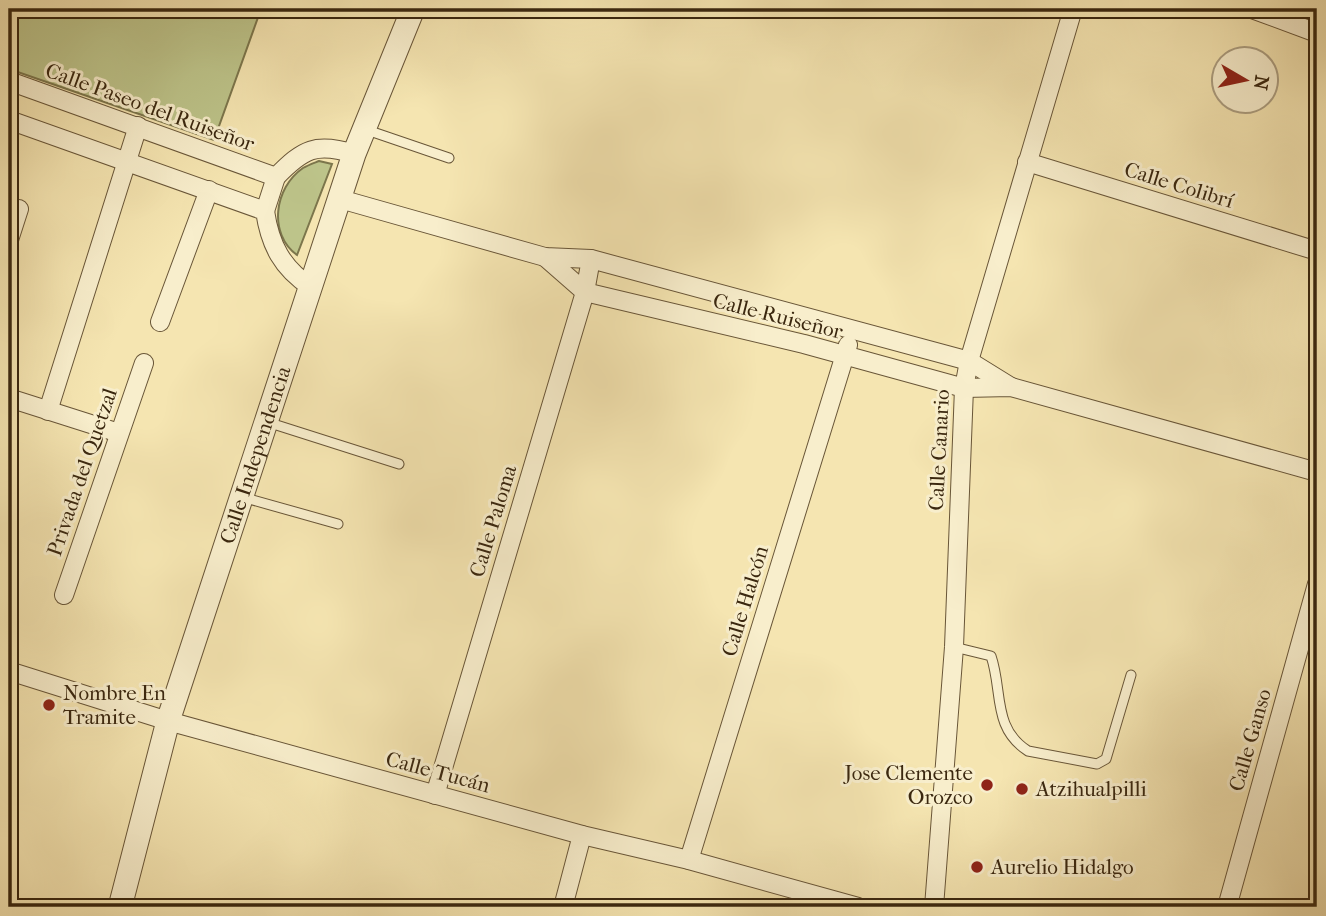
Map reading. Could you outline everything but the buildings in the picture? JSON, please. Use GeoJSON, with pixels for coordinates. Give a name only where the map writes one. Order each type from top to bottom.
{"type":"FeatureCollection","features":[{"type":"Feature","properties":{"kind":"street","name":"Calle Independencia"},"geometry":{"type":"LineString","coordinates":[[120,907],[168,721],[241,497],[354,154],[413,9]]}},
{"type":"Feature","properties":{"kind":"street","name":"Calle Canario"},"geometry":{"type":"LineString","coordinates":[[934,907],[954,647],[964,388],[969,361],[1073,9]]}},
{"type":"Feature","properties":{"kind":"street"},"geometry":{"type":"LineString","coordinates":[[1252,9],[1317,33]]}},
{"type":"Feature","properties":{"kind":"street","name":"Calle Paseo del Ruiseñor"},"geometry":{"type":"LineString","coordinates":[[9,81],[276,177]]}},
{"type":"Feature","properties":{"kind":"street"},"geometry":{"type":"LineString","coordinates":[[9,120],[265,211]]}},
{"type":"Feature","properties":{"kind":"street"},"geometry":{"type":"LineString","coordinates":[[48,411],[138,126]]}},
{"type":"Feature","properties":{"kind":"street"},"geometry":{"type":"LineString","coordinates":[[311,287],[294,276],[279,255],[268,233],[265,211],[276,177],[294,158],[315,149],[332,147],[354,154]]}},
{"type":"Feature","properties":{"kind":"street","name":"Calle Colibrí"},"geometry":{"type":"LineString","coordinates":[[1027,162],[1317,251]]}},
{"type":"Feature","properties":{"kind":"street"},"geometry":{"type":"LineString","coordinates":[[160,322],[209,190]]}},
{"type":"Feature","properties":{"kind":"street","name":"Calle Ruiseñor"},"geometry":{"type":"LineString","coordinates":[[340,199],[545,257],[591,260],[969,361],[1011,387],[1317,472]]}},
{"type":"Feature","properties":{"kind":"street"},"geometry":{"type":"LineString","coordinates":[[9,240],[19,209]]}},
{"type":"Feature","properties":{"kind":"street","name":"Calle Ruiseñor"},"geometry":{"type":"LineString","coordinates":[[545,257],[585,292],[804,344],[964,388],[1011,387]]}},
{"type":"Feature","properties":{"kind":"street","name":"Calle Paloma"},"geometry":{"type":"LineString","coordinates":[[435,795],[585,292],[591,260]]}},
{"type":"Feature","properties":{"kind":"street","name":"Calle Halcón"},"geometry":{"type":"LineString","coordinates":[[689,860],[853,330]]}},
{"type":"Feature","properties":{"kind":"street","name":"Privada del Quetzal"},"geometry":{"type":"LineString","coordinates":[[64,595],[144,363]]}},
{"type":"Feature","properties":{"kind":"street"},"geometry":{"type":"LineString","coordinates":[[9,398],[120,433]]}},
{"type":"Feature","properties":{"kind":"street","name":"Calle Ganso"},"geometry":{"type":"LineString","coordinates":[[1227,907],[1317,584]]}},
{"type":"Feature","properties":{"kind":"street","name":"Calle Tucán"},"geometry":{"type":"LineString","coordinates":[[9,671],[168,721],[582,835],[689,860],[858,907]]}},
{"type":"Feature","properties":{"kind":"street"},"geometry":{"type":"LineString","coordinates":[[563,907],[582,835]]}},
{"type":"Feature","properties":{"kind":"lane"},"geometry":{"type":"LineString","coordinates":[[364,129],[449,158]]}},
{"type":"Feature","properties":{"kind":"lane"},"geometry":{"type":"LineString","coordinates":[[266,421],[399,464]]}},
{"type":"Feature","properties":{"kind":"lane"},"geometry":{"type":"LineString","coordinates":[[241,497],[338,524]]}},
{"type":"Feature","properties":{"kind":"lane"},"geometry":{"type":"LineString","coordinates":[[954,647],[991,656],[1003,724],[1023,748],[1097,764],[1106,759],[1131,675]]}},
{"type":"Feature","properties":{"kind":"green space"},"geometry":{"type":"Polygon","coordinates":[[[9,9],[261,9],[214,140],[9,69],[9,9]]]}},
{"type":"Feature","properties":{"kind":"green space"},"geometry":{"type":"Polygon","coordinates":[[[319,161],[332,164],[297,255],[282,235],[278,211],[286,187],[293,177],[303,168],[319,161]]]}},
{"type":"Feature","properties":{"kind":"place","name":"Nombre En Tramite"},"geometry":{"type":"Point","coordinates":[49,705]}},
{"type":"Feature","properties":{"kind":"place","name":"Jose Clemente Orozco"},"geometry":{"type":"Point","coordinates":[987,785]}},
{"type":"Feature","properties":{"kind":"place","name":"Atzihualpilli"},"geometry":{"type":"Point","coordinates":[1022,789]}},
{"type":"Feature","properties":{"kind":"place","name":"Aurelio Hidalgo"},"geometry":{"type":"Point","coordinates":[977,867]}}]}
